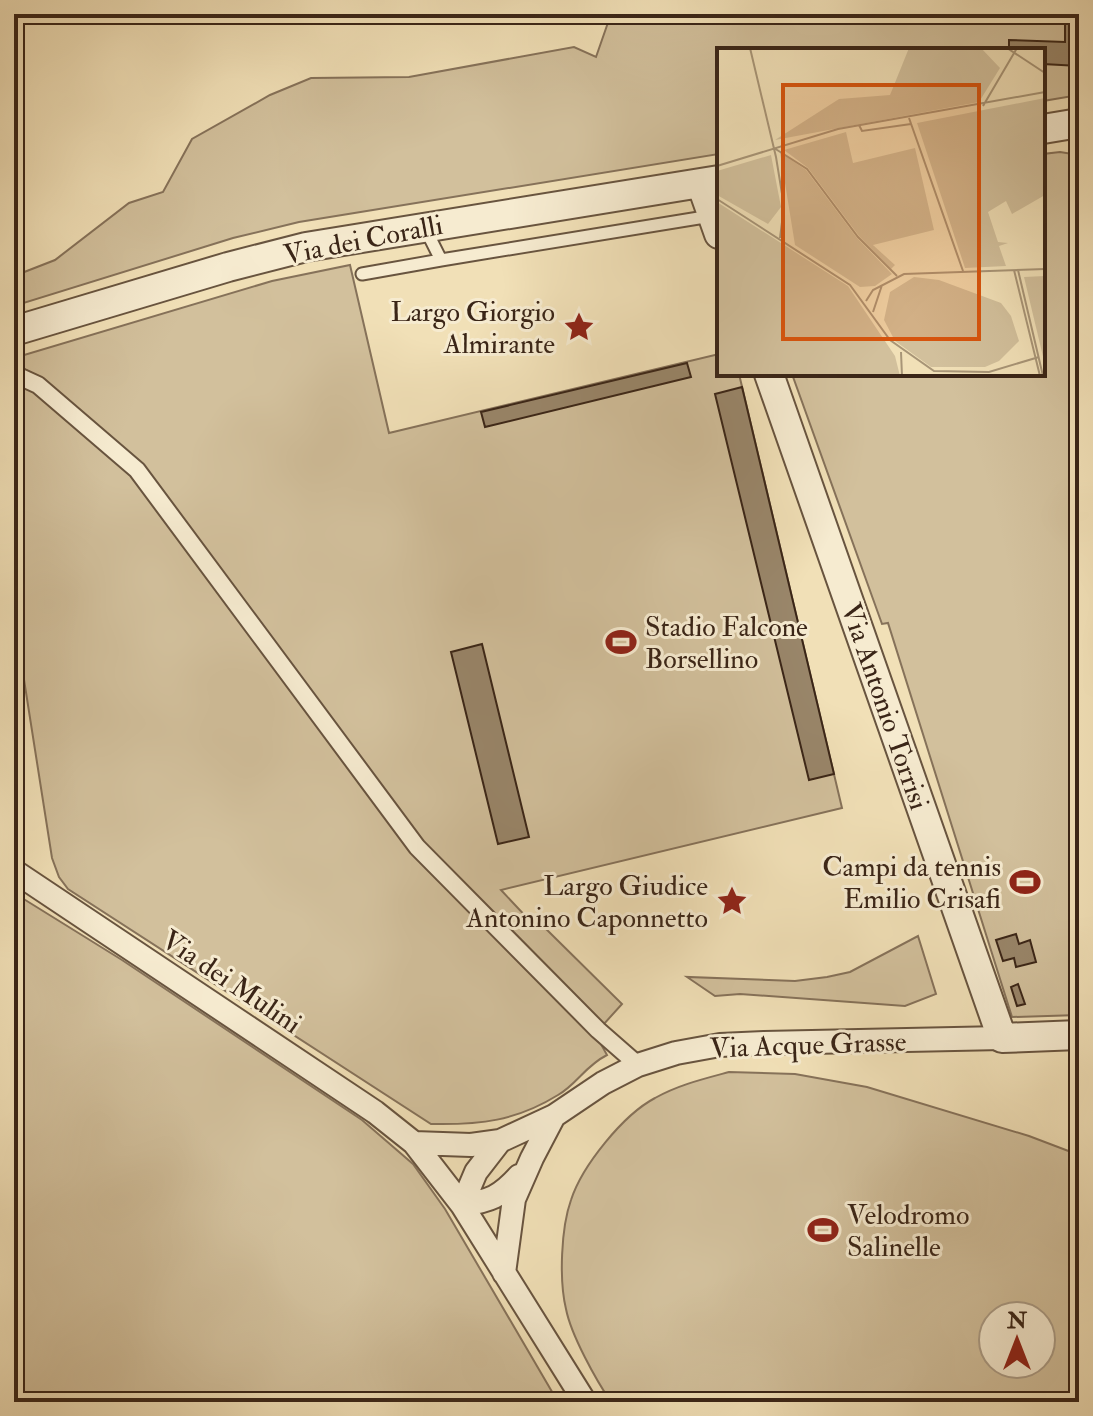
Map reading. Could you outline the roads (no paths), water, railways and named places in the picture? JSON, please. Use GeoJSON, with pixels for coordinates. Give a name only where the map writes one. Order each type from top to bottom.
{"type":"FeatureCollection","features":[{"type":"Feature","properties":{"kind":"street"},"geometry":{"type":"LineString","coordinates":[[1045,129],[1079,123]]}},
{"type":"Feature","properties":{"kind":"street"},"geometry":{"type":"LineString","coordinates":[[710,181],[716,225]]}},
{"type":"Feature","properties":{"kind":"street","name":"Via dei Coralli"},"geometry":{"type":"LineString","coordinates":[[14,331],[306,247],[710,181]]}},
{"type":"Feature","properties":{"kind":"street"},"geometry":{"type":"LineString","coordinates":[[14,374],[38,385],[137,470],[417,847],[598,1030],[638,1065]]}},
{"type":"Feature","properties":{"kind":"street","name":"Via Antonio Torrisi"},"geometry":{"type":"LineString","coordinates":[[770,376],[1002,1038]]}},
{"type":"Feature","properties":{"kind":"street","name":"Via dei Mulini"},"geometry":{"type":"LineString","coordinates":[[14,871],[375,1112],[414,1143],[462,1205],[585,1402]]}},
{"type":"Feature","properties":{"kind":"street","name":"Via Acque Grasse"},"geometry":{"type":"LineString","coordinates":[[500,1141],[554,1116],[603,1083],[638,1065],[676,1053],[720,1045],[1079,1035]]}},
{"type":"Feature","properties":{"kind":"street"},"geometry":{"type":"LineString","coordinates":[[504,1273],[514,1199],[554,1116]]}},
{"type":"Feature","properties":{"kind":"street"},"geometry":{"type":"LineString","coordinates":[[414,1143],[471,1145],[500,1141]]}},
{"type":"Feature","properties":{"kind":"street"},"geometry":{"type":"LineString","coordinates":[[462,1205],[476,1172],[500,1141]]}},
{"type":"Feature","properties":{"kind":"street"},"geometry":{"type":"LineString","coordinates":[[462,1205],[500,1195],[532,1158]]}},
{"type":"Feature","properties":{"kind":"lane"},"geometry":{"type":"LineString","coordinates":[[362,274],[441,260],[716,225]]}},
{"type":"Feature","properties":{"kind":"lane"},"geometry":{"type":"LineString","coordinates":[[424,226],[441,260]]}},
{"type":"Feature","properties":{"kind":"place","name":"Largo Giorgio Almirante"},"geometry":{"type":"Point","coordinates":[579,327]}},
{"type":"Feature","properties":{"kind":"place","name":"Stadio Falcone Borsellino"},"geometry":{"type":"Point","coordinates":[621,642]}},
{"type":"Feature","properties":{"kind":"place","name":"Campi da tennis Emilio Crisafi"},"geometry":{"type":"Point","coordinates":[1025,882]}},
{"type":"Feature","properties":{"kind":"place","name":"Largo Giudice Antonino Caponnetto"},"geometry":{"type":"Point","coordinates":[732,901]}},
{"type":"Feature","properties":{"kind":"place","name":"Velodromo Salinelle"},"geometry":{"type":"Point","coordinates":[823,1230]}}]}
